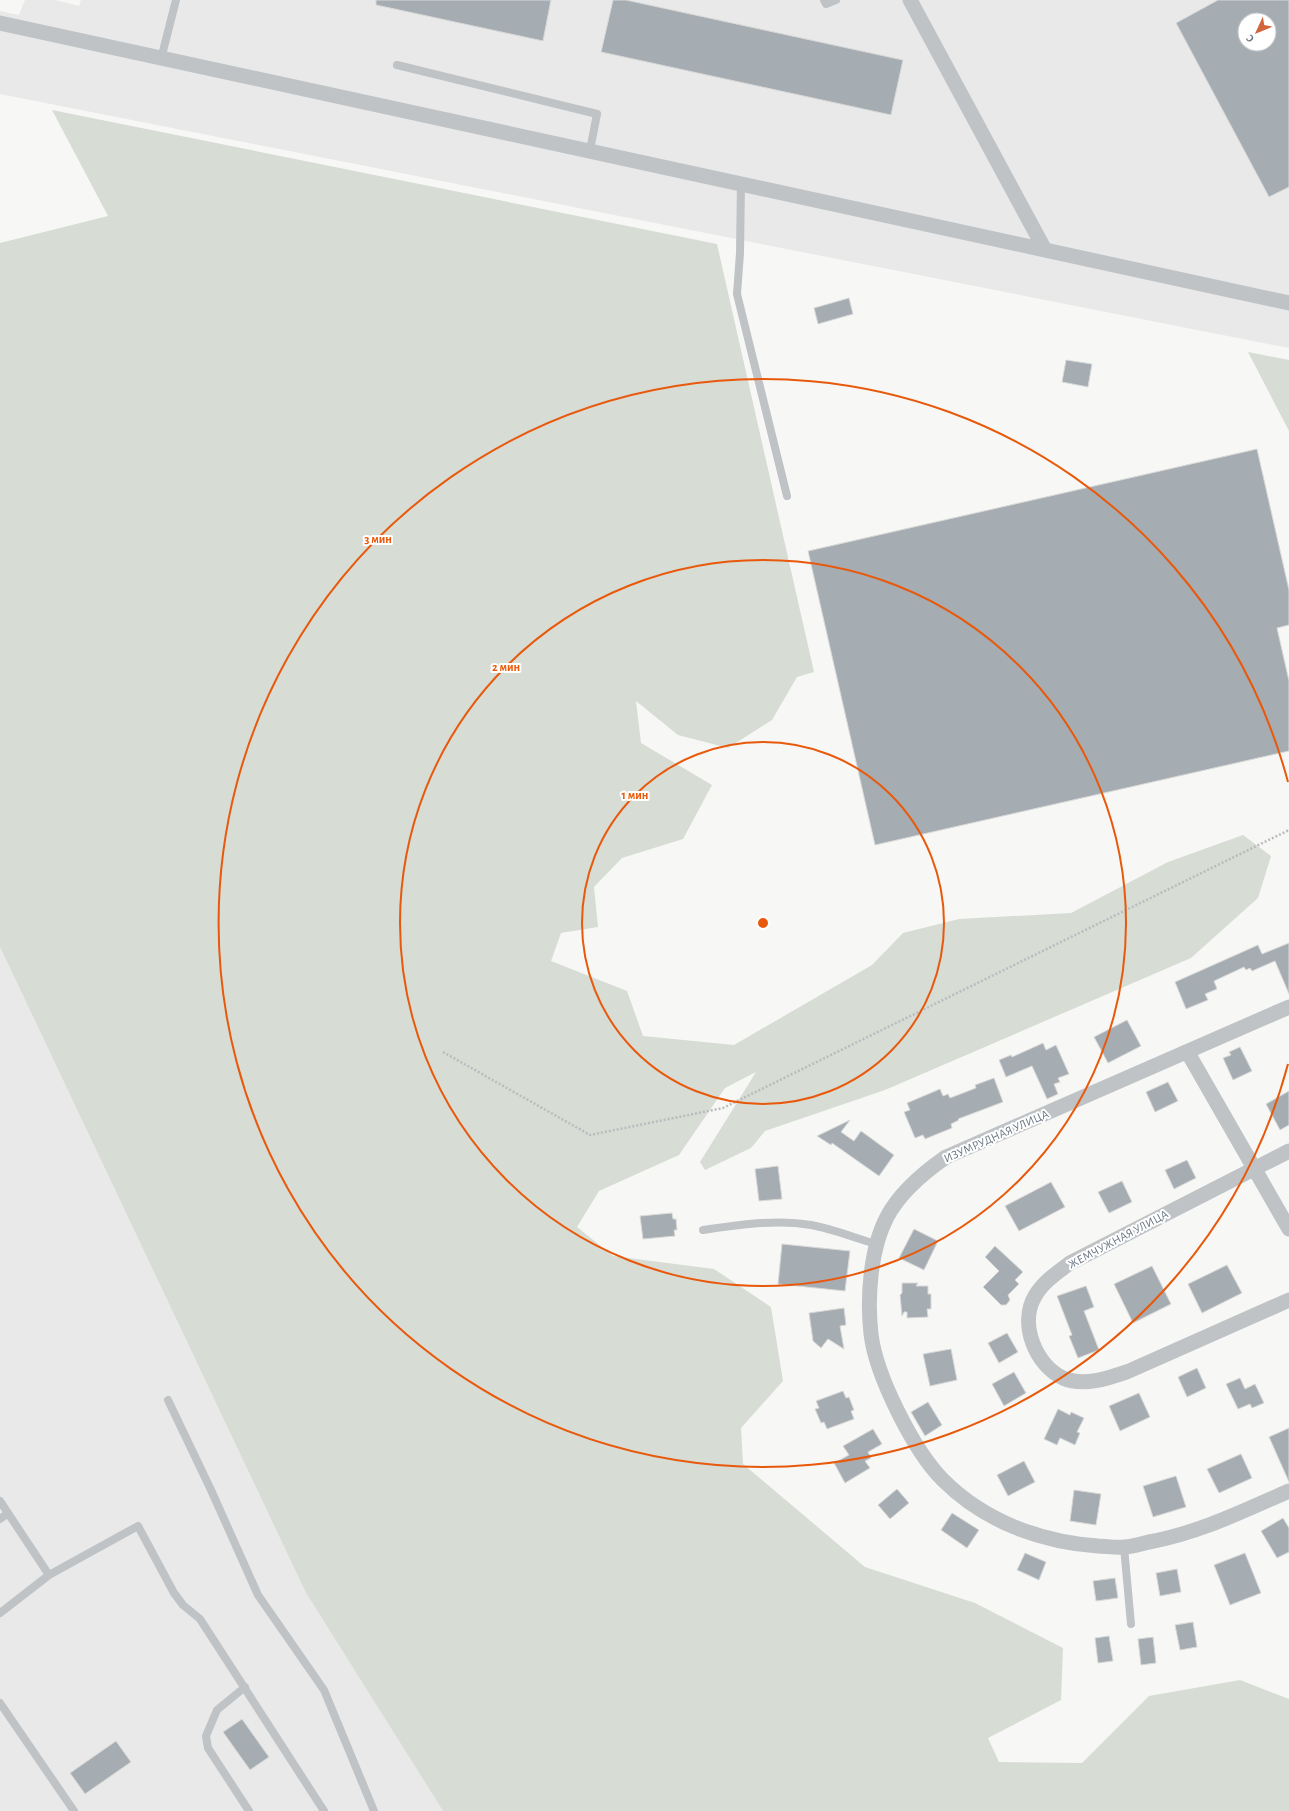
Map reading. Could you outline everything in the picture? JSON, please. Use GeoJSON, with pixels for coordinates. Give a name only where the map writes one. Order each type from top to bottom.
{"type":"FeatureCollection","features":[{"type":"Feature","properties":{"kind":"street"},"geometry":{"type":"LineString","coordinates":[[910,0],[1045,250]]}},
{"type":"Feature","properties":{"kind":"street"},"geometry":{"type":"LineString","coordinates":[[0,24],[590,150],[1289,302]]}},
{"type":"Feature","properties":{"kind":"street","name":"ИЗУМРУДНАЯ УЛИЦА"},"geometry":{"type":"LineString","coordinates":[[1289,1008],[946,1157],[923,1173],[905,1192],[887,1217],[876,1244],[870,1279],[871,1335],[879,1366],[898,1412],[918,1447],[943,1480],[975,1506],[1009,1526],[1051,1539],[1080,1544],[1124,1547],[1164,1540],[1203,1528],[1289,1490]]}},
{"type":"Feature","properties":{"kind":"street"},"geometry":{"type":"LineString","coordinates":[[1188,1053],[1289,1230]]}},
{"type":"Feature","properties":{"kind":"street","name":"ЖЕМЧУЖНАЯ УЛИЦА"},"geometry":{"type":"LineString","coordinates":[[1289,1151],[1070,1263],[1051,1277],[1035,1296],[1028,1316],[1030,1334],[1036,1350],[1048,1368],[1064,1378],[1084,1381],[1103,1380],[1129,1371],[1289,1300]]}},
{"type":"Feature","properties":{"kind":"lane"},"geometry":{"type":"LineString","coordinates":[[161,59],[176,0]]}},
{"type":"Feature","properties":{"kind":"lane"},"geometry":{"type":"LineString","coordinates":[[824,0],[826,4],[836,0]]}},
{"type":"Feature","properties":{"kind":"lane"},"geometry":{"type":"LineString","coordinates":[[397,65],[597,114],[590,150]]}},
{"type":"Feature","properties":{"kind":"lane"},"geometry":{"type":"LineString","coordinates":[[741,183],[740,253],[737,294],[787,496]]}},
{"type":"Feature","properties":{"kind":"lane"},"geometry":{"type":"LineString","coordinates":[[703,1230],[752,1223],[785,1222],[811,1225],[876,1244]]}},
{"type":"Feature","properties":{"kind":"lane"},"geometry":{"type":"LineString","coordinates":[[168,1400],[211,1490],[258,1595],[324,1690],[374,1811]]}},
{"type":"Feature","properties":{"kind":"lane"},"geometry":{"type":"LineString","coordinates":[[0,1501],[49,1575]]}},
{"type":"Feature","properties":{"kind":"lane"},"geometry":{"type":"LineString","coordinates":[[0,1519],[8,1513]]}},
{"type":"Feature","properties":{"kind":"lane"},"geometry":{"type":"LineString","coordinates":[[0,1612],[49,1575],[138,1526],[174,1593],[183,1605],[200,1619],[324,1811]]}},
{"type":"Feature","properties":{"kind":"lane"},"geometry":{"type":"LineString","coordinates":[[1124,1547],[1131,1624]]}},
{"type":"Feature","properties":{"kind":"lane"},"geometry":{"type":"LineString","coordinates":[[245,1687],[216,1710],[206,1736],[208,1748],[249,1811]]}},
{"type":"Feature","properties":{"kind":"lane"},"geometry":{"type":"LineString","coordinates":[[0,1703],[74,1811]]}},
{"type":"Feature","properties":{"kind":"path"},"geometry":{"type":"LineString","coordinates":[[443,1052],[590,1135],[723,1108],[1289,830]]}},
{"type":"Feature","properties":{"kind":"shaded area"},"geometry":{"type":"Polygon","coordinates":[[[25,0],[55,0],[79,6],[81,0],[1289,0],[1289,348],[0,94],[0,11],[19,15],[25,0]]]}},
{"type":"Feature","properties":{"kind":"shaded area"},"geometry":{"type":"Polygon","coordinates":[[[52,110],[717,244],[814,672],[797,677],[772,720],[728,748],[678,735],[636,701],[641,743],[712,785],[683,839],[622,858],[594,887],[598,927],[561,933],[551,961],[627,991],[643,1036],[734,1045],[872,965],[903,933],[959,919],[1071,913],[1168,862],[1243,835],[1271,856],[1258,898],[1191,958],[885,1090],[765,1131],[751,1148],[705,1170],[700,1162],[756,1072],[725,1088],[679,1155],[599,1191],[577,1227],[613,1256],[714,1269],[771,1307],[783,1381],[741,1428],[743,1464],[865,1567],[975,1603],[1063,1648],[1061,1700],[988,1738],[999,1762],[1082,1763],[1149,1696],[1240,1680],[1289,1699],[1289,1811],[443,1811],[306,1593],[0,947],[0,243],[108,216],[52,110]]]}},
{"type":"Feature","properties":{"kind":"shaded area"},"geometry":{"type":"Polygon","coordinates":[[[1248,352],[1289,360],[1289,431],[1248,352]]]}},
{"type":"Feature","properties":{"kind":"shaded area"},"geometry":{"type":"Polygon","coordinates":[[[0,947],[306,1593],[443,1811],[0,1811],[0,947]]]}},
{"type":"Feature","properties":{"kind":"building"},"geometry":{"type":"Polygon","coordinates":[[[376,0],[551,0],[543,41],[376,5],[376,0]]]}},
{"type":"Feature","properties":{"kind":"building"},"geometry":{"type":"Polygon","coordinates":[[[613,0],[626,0],[903,60],[891,115],[601,52],[613,0]]]}},
{"type":"Feature","properties":{"kind":"building"},"geometry":{"type":"Polygon","coordinates":[[[1218,0],[1289,0],[1289,187],[1269,197],[1176,23],[1218,0]]]}},
{"type":"Feature","properties":{"kind":"building"},"geometry":{"type":"Polygon","coordinates":[[[849,298],[853,314],[818,324],[814,308],[849,298]]]}},
{"type":"Feature","properties":{"kind":"building"},"geometry":{"type":"Polygon","coordinates":[[[1066,360],[1092,364],[1088,387],[1062,382],[1066,360]]]}},
{"type":"Feature","properties":{"kind":"building"},"geometry":{"type":"Polygon","coordinates":[[[1257,449],[1289,590],[1289,625],[1277,628],[1289,681],[1289,751],[875,845],[808,551],[1257,449]]]}},
{"type":"Feature","properties":{"kind":"building"},"geometry":{"type":"Polygon","coordinates":[[[1289,943],[1289,994],[1275,961],[1252,971],[1250,968],[1246,970],[1244,967],[1214,981],[1217,989],[1205,994],[1208,1000],[1186,1009],[1175,982],[1258,945],[1262,954],[1289,943]]]}},
{"type":"Feature","properties":{"kind":"building"},"geometry":{"type":"Polygon","coordinates":[[[1127,1020],[1141,1046],[1108,1063],[1094,1037],[1127,1020]]]}},
{"type":"Feature","properties":{"kind":"building"},"geometry":{"type":"Polygon","coordinates":[[[1043,1043],[1046,1050],[1056,1045],[1069,1074],[1058,1078],[1060,1082],[1054,1084],[1058,1094],[1047,1099],[1032,1066],[1006,1077],[999,1060],[1011,1055],[1012,1057],[1043,1043]]]}},
{"type":"Feature","properties":{"kind":"building"},"geometry":{"type":"Polygon","coordinates":[[[1240,1047],[1252,1071],[1233,1080],[1223,1058],[1231,1055],[1229,1052],[1240,1047]]]}},
{"type":"Feature","properties":{"kind":"building"},"geometry":{"type":"Polygon","coordinates":[[[994,1078],[1003,1102],[958,1119],[959,1120],[951,1124],[952,1128],[925,1139],[923,1135],[915,1138],[904,1112],[910,1110],[907,1103],[940,1089],[943,1096],[948,1094],[950,1098],[976,1088],[975,1085],[994,1078]]]}},
{"type":"Feature","properties":{"kind":"building"},"geometry":{"type":"Polygon","coordinates":[[[1168,1082],[1178,1101],[1155,1112],[1146,1092],[1168,1082]]]}},
{"type":"Feature","properties":{"kind":"building"},"geometry":{"type":"Polygon","coordinates":[[[1289,1091],[1289,1125],[1280,1130],[1266,1104],[1289,1091]]]}},
{"type":"Feature","properties":{"kind":"building"},"geometry":{"type":"Polygon","coordinates":[[[850,1120],[841,1132],[854,1141],[861,1131],[894,1155],[879,1176],[832,1143],[831,1145],[817,1136],[850,1120]]]}},
{"type":"Feature","properties":{"kind":"building"},"geometry":{"type":"Polygon","coordinates":[[[1187,1160],[1196,1178],[1174,1189],[1165,1170],[1187,1160]]]}},
{"type":"Feature","properties":{"kind":"building"},"geometry":{"type":"Polygon","coordinates":[[[778,1166],[782,1199],[759,1201],[755,1169],[778,1166]]]}},
{"type":"Feature","properties":{"kind":"building"},"geometry":{"type":"Polygon","coordinates":[[[1122,1181],[1132,1202],[1109,1213],[1098,1192],[1122,1181]]]}},
{"type":"Feature","properties":{"kind":"building"},"geometry":{"type":"Polygon","coordinates":[[[1051,1182],[1065,1207],[1019,1231],[1005,1206],[1051,1182]]]}},
{"type":"Feature","properties":{"kind":"building"},"geometry":{"type":"Polygon","coordinates":[[[672,1213],[673,1219],[676,1219],[677,1230],[674,1230],[675,1236],[643,1239],[640,1216],[672,1213]]]}},
{"type":"Feature","properties":{"kind":"building"},"geometry":{"type":"Polygon","coordinates":[[[914,1229],[938,1241],[924,1270],[899,1258],[914,1229]]]}},
{"type":"Feature","properties":{"kind":"building"},"geometry":{"type":"Polygon","coordinates":[[[782,1244],[850,1251],[845,1291],[778,1284],[782,1244]]]}},
{"type":"Feature","properties":{"kind":"building"},"geometry":{"type":"Polygon","coordinates":[[[995,1246],[1023,1272],[1015,1280],[1019,1284],[1008,1295],[1010,1300],[1006,1305],[1001,1305],[983,1287],[999,1271],[985,1257],[995,1246]]]}},
{"type":"Feature","properties":{"kind":"building"},"geometry":{"type":"Polygon","coordinates":[[[1227,1265],[1242,1293],[1202,1313],[1188,1284],[1227,1265]]]}},
{"type":"Feature","properties":{"kind":"building"},"geometry":{"type":"Polygon","coordinates":[[[1152,1266],[1171,1304],[1133,1323],[1114,1284],[1152,1266]]]}},
{"type":"Feature","properties":{"kind":"building"},"geometry":{"type":"Polygon","coordinates":[[[902,1283],[918,1283],[916,1286],[928,1286],[928,1294],[931,1294],[931,1309],[927,1309],[928,1317],[907,1318],[907,1312],[904,1312],[902,1316],[900,1295],[902,1293],[902,1283]]]}},
{"type":"Feature","properties":{"kind":"building"},"geometry":{"type":"Polygon","coordinates":[[[1086,1286],[1094,1307],[1084,1311],[1099,1350],[1078,1358],[1069,1336],[1072,1335],[1057,1296],[1086,1286]]]}},
{"type":"Feature","properties":{"kind":"building"},"geometry":{"type":"Polygon","coordinates":[[[844,1308],[846,1325],[840,1326],[844,1349],[828,1339],[821,1348],[813,1341],[809,1313],[844,1308]]]}},
{"type":"Feature","properties":{"kind":"building"},"geometry":{"type":"Polygon","coordinates":[[[1007,1333],[1018,1352],[999,1363],[988,1343],[1007,1333]]]}},
{"type":"Feature","properties":{"kind":"building"},"geometry":{"type":"Polygon","coordinates":[[[951,1349],[957,1380],[930,1386],[923,1354],[951,1349]]]}},
{"type":"Feature","properties":{"kind":"building"},"geometry":{"type":"Polygon","coordinates":[[[1197,1368],[1206,1388],[1187,1397],[1178,1377],[1197,1368]]]}},
{"type":"Feature","properties":{"kind":"building"},"geometry":{"type":"Polygon","coordinates":[[[1014,1372],[1026,1393],[1004,1406],[992,1384],[1014,1372]]]}},
{"type":"Feature","properties":{"kind":"building"},"geometry":{"type":"Polygon","coordinates":[[[1240,1378],[1245,1389],[1255,1384],[1264,1403],[1252,1408],[1250,1404],[1238,1409],[1226,1384],[1240,1378]]]}},
{"type":"Feature","properties":{"kind":"building"},"geometry":{"type":"Polygon","coordinates":[[[843,1391],[846,1398],[849,1397],[854,1410],[851,1411],[854,1419],[827,1429],[824,1422],[821,1423],[815,1409],[819,1408],[816,1401],[843,1391]]]}},
{"type":"Feature","properties":{"kind":"building"},"geometry":{"type":"Polygon","coordinates":[[[1139,1393],[1150,1417],[1120,1431],[1109,1406],[1139,1393]]]}},
{"type":"Feature","properties":{"kind":"building"},"geometry":{"type":"Polygon","coordinates":[[[928,1402],[942,1425],[925,1436],[911,1412],[928,1402]]]}},
{"type":"Feature","properties":{"kind":"building"},"geometry":{"type":"Polygon","coordinates":[[[1058,1409],[1070,1415],[1071,1412],[1084,1418],[1077,1432],[1080,1433],[1075,1445],[1060,1438],[1057,1445],[1044,1439],[1058,1409]]]}},
{"type":"Feature","properties":{"kind":"building"},"geometry":{"type":"Polygon","coordinates":[[[1289,1428],[1289,1482],[1269,1437],[1289,1428]]]}},
{"type":"Feature","properties":{"kind":"building"},"geometry":{"type":"Polygon","coordinates":[[[873,1429],[882,1444],[868,1452],[871,1458],[865,1461],[870,1468],[845,1483],[834,1463],[849,1455],[843,1446],[873,1429]]]}},
{"type":"Feature","properties":{"kind":"building"},"geometry":{"type":"Polygon","coordinates":[[[1241,1454],[1252,1478],[1219,1493],[1207,1469],[1241,1454]]]}},
{"type":"Feature","properties":{"kind":"building"},"geometry":{"type":"Polygon","coordinates":[[[1024,1461],[1035,1482],[1008,1496],[997,1475],[1024,1461]]]}},
{"type":"Feature","properties":{"kind":"building"},"geometry":{"type":"Polygon","coordinates":[[[1176,1476],[1186,1507],[1153,1517],[1143,1486],[1176,1476]]]}},
{"type":"Feature","properties":{"kind":"building"},"geometry":{"type":"Polygon","coordinates":[[[897,1489],[909,1503],[890,1519],[878,1505],[897,1489]]]}},
{"type":"Feature","properties":{"kind":"building"},"geometry":{"type":"Polygon","coordinates":[[[1074,1490],[1101,1494],[1096,1525],[1070,1521],[1074,1490]]]}},
{"type":"Feature","properties":{"kind":"building"},"geometry":{"type":"Polygon","coordinates":[[[952,1513],[979,1530],[967,1548],[941,1530],[952,1513]]]}},
{"type":"Feature","properties":{"kind":"building"},"geometry":{"type":"Polygon","coordinates":[[[1283,1518],[1289,1528],[1289,1552],[1277,1558],[1261,1531],[1283,1518]]]}},
{"type":"Feature","properties":{"kind":"building"},"geometry":{"type":"Polygon","coordinates":[[[1025,1553],[1046,1562],[1039,1580],[1017,1570],[1025,1553]]]}},
{"type":"Feature","properties":{"kind":"building"},"geometry":{"type":"Polygon","coordinates":[[[1245,1553],[1261,1593],[1230,1605],[1214,1565],[1245,1553]]]}},
{"type":"Feature","properties":{"kind":"building"},"geometry":{"type":"Polygon","coordinates":[[[1177,1569],[1181,1592],[1160,1596],[1156,1573],[1177,1569]]]}},
{"type":"Feature","properties":{"kind":"building"},"geometry":{"type":"Polygon","coordinates":[[[1115,1578],[1118,1598],[1096,1601],[1093,1581],[1115,1578]]]}},
{"type":"Feature","properties":{"kind":"building"},"geometry":{"type":"Polygon","coordinates":[[[1193,1622],[1197,1647],[1180,1650],[1175,1625],[1193,1622]]]}},
{"type":"Feature","properties":{"kind":"building"},"geometry":{"type":"Polygon","coordinates":[[[1109,1636],[1113,1661],[1098,1663],[1095,1638],[1109,1636]]]}},
{"type":"Feature","properties":{"kind":"building"},"geometry":{"type":"Polygon","coordinates":[[[1153,1637],[1156,1663],[1141,1665],[1138,1639],[1153,1637]]]}},
{"type":"Feature","properties":{"kind":"building"},"geometry":{"type":"Polygon","coordinates":[[[242,1719],[269,1757],[250,1770],[223,1732],[242,1719]]]}},
{"type":"Feature","properties":{"kind":"building"},"geometry":{"type":"Polygon","coordinates":[[[116,1741],[131,1762],[85,1794],[70,1773],[116,1741]]]}}]}
